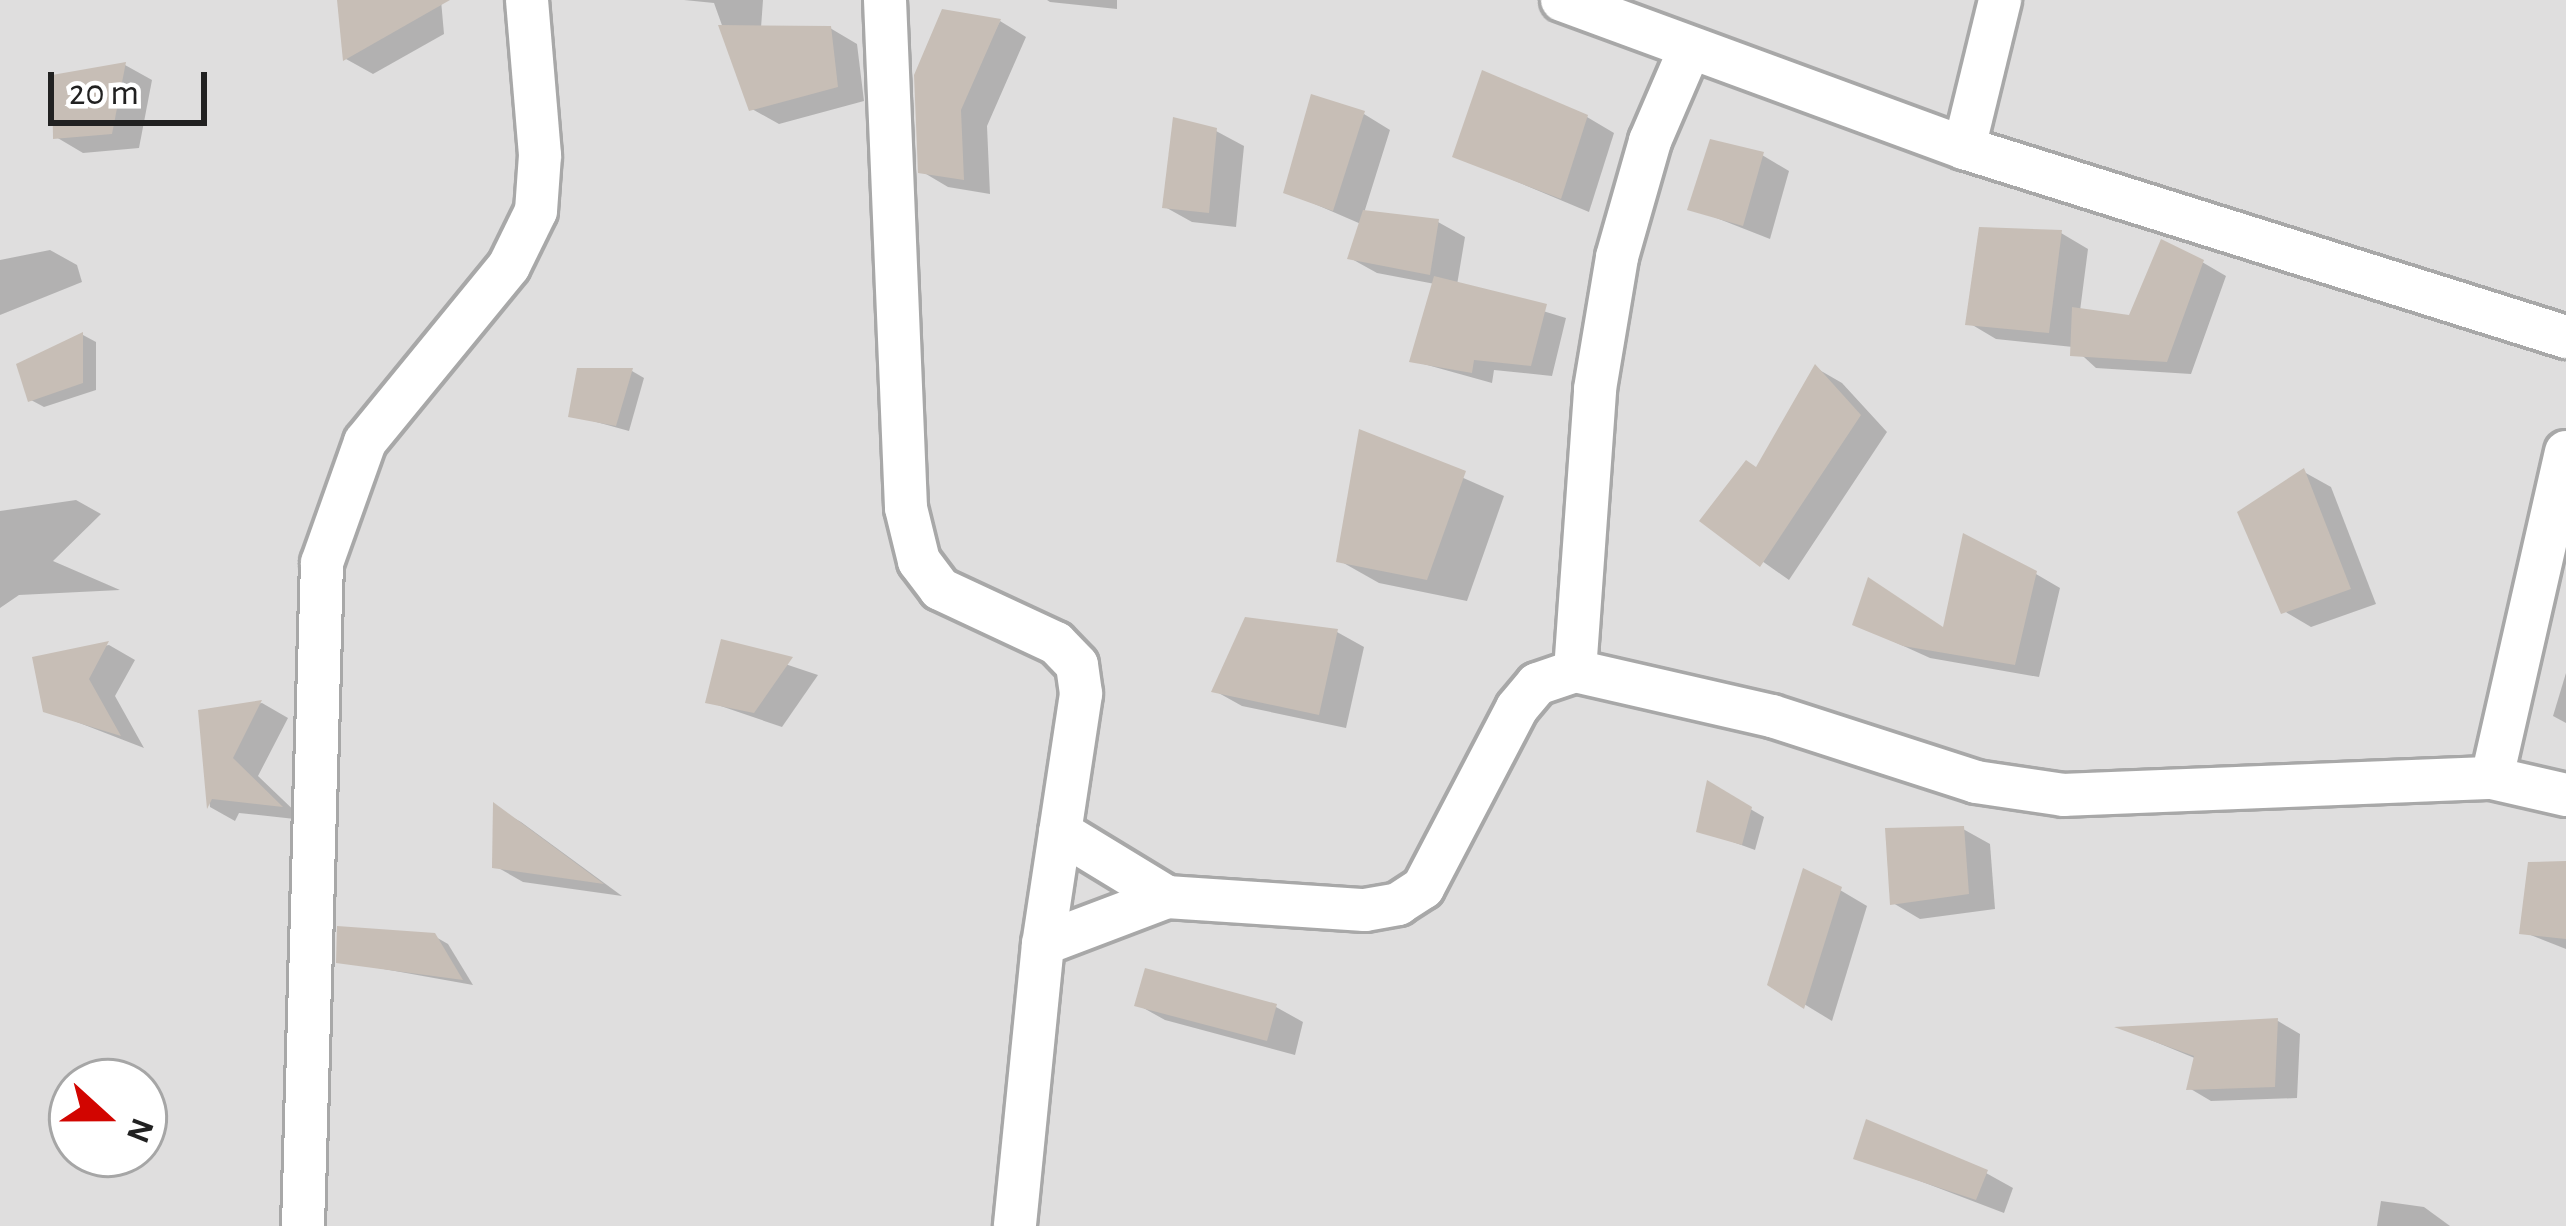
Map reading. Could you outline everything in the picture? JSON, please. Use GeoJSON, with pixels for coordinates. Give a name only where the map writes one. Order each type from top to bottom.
{"type":"FeatureCollection","features":[{"type":"Feature","properties":{"kind":"street"},"geometry":{"type":"LineString","coordinates":[[303,1226],[322,563],[365,442],[509,266],[536,211],[541,155],[527,0]]}},
{"type":"Feature","properties":{"kind":"street"},"geometry":{"type":"LineString","coordinates":[[885,0],[906,508],[920,561],[940,589],[1056,643],[1077,665],[1081,694],[1043,944],[1015,1226]]}},
{"type":"Feature","properties":{"kind":"street"},"geometry":{"type":"LineString","coordinates":[[1562,0],[1964,148],[2566,337]]}},
{"type":"Feature","properties":{"kind":"street"},"geometry":{"type":"LineString","coordinates":[[1964,148],[2000,0]]}},
{"type":"Feature","properties":{"kind":"street"},"geometry":{"type":"LineString","coordinates":[[1575,671],[1595,389],[1617,257],[1650,141],[1690,47]]}},
{"type":"Feature","properties":{"kind":"street"},"geometry":{"type":"LineString","coordinates":[[2492,778],[2566,452]]}},
{"type":"Feature","properties":{"kind":"street"},"geometry":{"type":"LineString","coordinates":[[1043,944],[1167,897],[1365,910],[1398,904],[1423,888],[1517,708],[1537,684],[1575,671],[1772,716],[1976,782],[2064,795],[2492,778],[2566,794]]}},
{"type":"Feature","properties":{"kind":"street"},"geometry":{"type":"LineString","coordinates":[[1060,832],[1167,897]]}},
{"type":"Feature","properties":{"kind":"shaded area"},"geometry":{"type":"Polygon","coordinates":[[[0,0],[2566,0],[2566,1226],[0,1226],[0,0]]]}},
{"type":"Feature","properties":{"kind":"building"},"geometry":{"type":"Polygon","coordinates":[[[337,0],[450,0],[343,61],[337,0]]]}},
{"type":"Feature","properties":{"kind":"building"},"geometry":{"type":"Polygon","coordinates":[[[942,9],[1001,19],[961,110],[964,180],[918,173],[914,75],[942,9]]]}},
{"type":"Feature","properties":{"kind":"building"},"geometry":{"type":"Polygon","coordinates":[[[718,25],[831,26],[838,87],[749,111],[718,25]]]}},
{"type":"Feature","properties":{"kind":"building"},"geometry":{"type":"Polygon","coordinates":[[[126,62],[112,134],[53,139],[52,75],[126,62]]]}},
{"type":"Feature","properties":{"kind":"building"},"geometry":{"type":"Polygon","coordinates":[[[1482,70],[1588,115],[1561,199],[1452,157],[1482,70]]]}},
{"type":"Feature","properties":{"kind":"building"},"geometry":{"type":"Polygon","coordinates":[[[1311,94],[1365,111],[1333,211],[1283,193],[1311,94]]]}},
{"type":"Feature","properties":{"kind":"building"},"geometry":{"type":"Polygon","coordinates":[[[1173,117],[1217,128],[1209,213],[1162,208],[1173,117]]]}},
{"type":"Feature","properties":{"kind":"building"},"geometry":{"type":"Polygon","coordinates":[[[1710,139],[1764,152],[1743,226],[1687,210],[1710,139]]]}},
{"type":"Feature","properties":{"kind":"building"},"geometry":{"type":"Polygon","coordinates":[[[1363,210],[1439,219],[1430,275],[1347,259],[1363,210]]]}},
{"type":"Feature","properties":{"kind":"building"},"geometry":{"type":"Polygon","coordinates":[[[1979,227],[2062,230],[2049,333],[1965,325],[1979,227]]]}},
{"type":"Feature","properties":{"kind":"building"},"geometry":{"type":"Polygon","coordinates":[[[2161,239],[2204,260],[2167,362],[2070,356],[2072,307],[2129,315],[2161,239]]]}},
{"type":"Feature","properties":{"kind":"building"},"geometry":{"type":"Polygon","coordinates":[[[1434,276],[1547,304],[1531,366],[1474,360],[1472,373],[1409,362],[1434,276]]]}},
{"type":"Feature","properties":{"kind":"building"},"geometry":{"type":"Polygon","coordinates":[[[83,332],[83,383],[28,402],[16,364],[83,332]]]}},
{"type":"Feature","properties":{"kind":"building"},"geometry":{"type":"Polygon","coordinates":[[[1815,364],[1861,415],[1760,567],[1699,521],[1746,460],[1756,467],[1815,364]]]}},
{"type":"Feature","properties":{"kind":"building"},"geometry":{"type":"Polygon","coordinates":[[[577,368],[633,368],[616,426],[568,417],[577,368]]]}},
{"type":"Feature","properties":{"kind":"building"},"geometry":{"type":"Polygon","coordinates":[[[1359,429],[1466,471],[1427,580],[1336,562],[1359,429]]]}},
{"type":"Feature","properties":{"kind":"building"},"geometry":{"type":"Polygon","coordinates":[[[2304,468],[2351,589],[2281,614],[2237,512],[2304,468]]]}},
{"type":"Feature","properties":{"kind":"building"},"geometry":{"type":"Polygon","coordinates":[[[1963,533],[2037,571],[2015,665],[1903,646],[1852,625],[1868,577],[1943,627],[1963,533]]]}},
{"type":"Feature","properties":{"kind":"building"},"geometry":{"type":"Polygon","coordinates":[[[1245,617],[1338,629],[1319,715],[1211,692],[1245,617]]]}},
{"type":"Feature","properties":{"kind":"building"},"geometry":{"type":"Polygon","coordinates":[[[721,639],[793,657],[754,713],[705,703],[721,639]]]}},
{"type":"Feature","properties":{"kind":"building"},"geometry":{"type":"Polygon","coordinates":[[[109,641],[89,679],[121,736],[43,712],[32,657],[109,641]]]}},
{"type":"Feature","properties":{"kind":"building"},"geometry":{"type":"Polygon","coordinates":[[[262,700],[233,758],[283,807],[212,799],[207,809],[198,710],[262,700]]]}},
{"type":"Feature","properties":{"kind":"building"},"geometry":{"type":"Polygon","coordinates":[[[1707,780],[1752,807],[1742,845],[1696,832],[1707,780]]]}},
{"type":"Feature","properties":{"kind":"building"},"geometry":{"type":"Polygon","coordinates":[[[493,802],[604,884],[492,868],[493,802]]]}},
{"type":"Feature","properties":{"kind":"building"},"geometry":{"type":"Polygon","coordinates":[[[1964,826],[1969,894],[1890,905],[1885,828],[1964,826]]]}},
{"type":"Feature","properties":{"kind":"building"},"geometry":{"type":"Polygon","coordinates":[[[2566,861],[2566,939],[2519,934],[2528,862],[2566,861]]]}},
{"type":"Feature","properties":{"kind":"building"},"geometry":{"type":"Polygon","coordinates":[[[1803,868],[1842,887],[1804,1009],[1767,985],[1803,868]]]}},
{"type":"Feature","properties":{"kind":"building"},"geometry":{"type":"Polygon","coordinates":[[[337,926],[435,933],[463,980],[336,963],[337,926]]]}},
{"type":"Feature","properties":{"kind":"building"},"geometry":{"type":"Polygon","coordinates":[[[1145,968],[1277,1004],[1267,1041],[1134,1006],[1145,968]]]}},
{"type":"Feature","properties":{"kind":"building"},"geometry":{"type":"Polygon","coordinates":[[[2278,1018],[2275,1087],[2186,1090],[2194,1056],[2114,1027],[2278,1018]]]}},
{"type":"Feature","properties":{"kind":"building"},"geometry":{"type":"Polygon","coordinates":[[[1866,1119],[1988,1170],[1976,1200],[1853,1159],[1866,1119]]]}}]}
